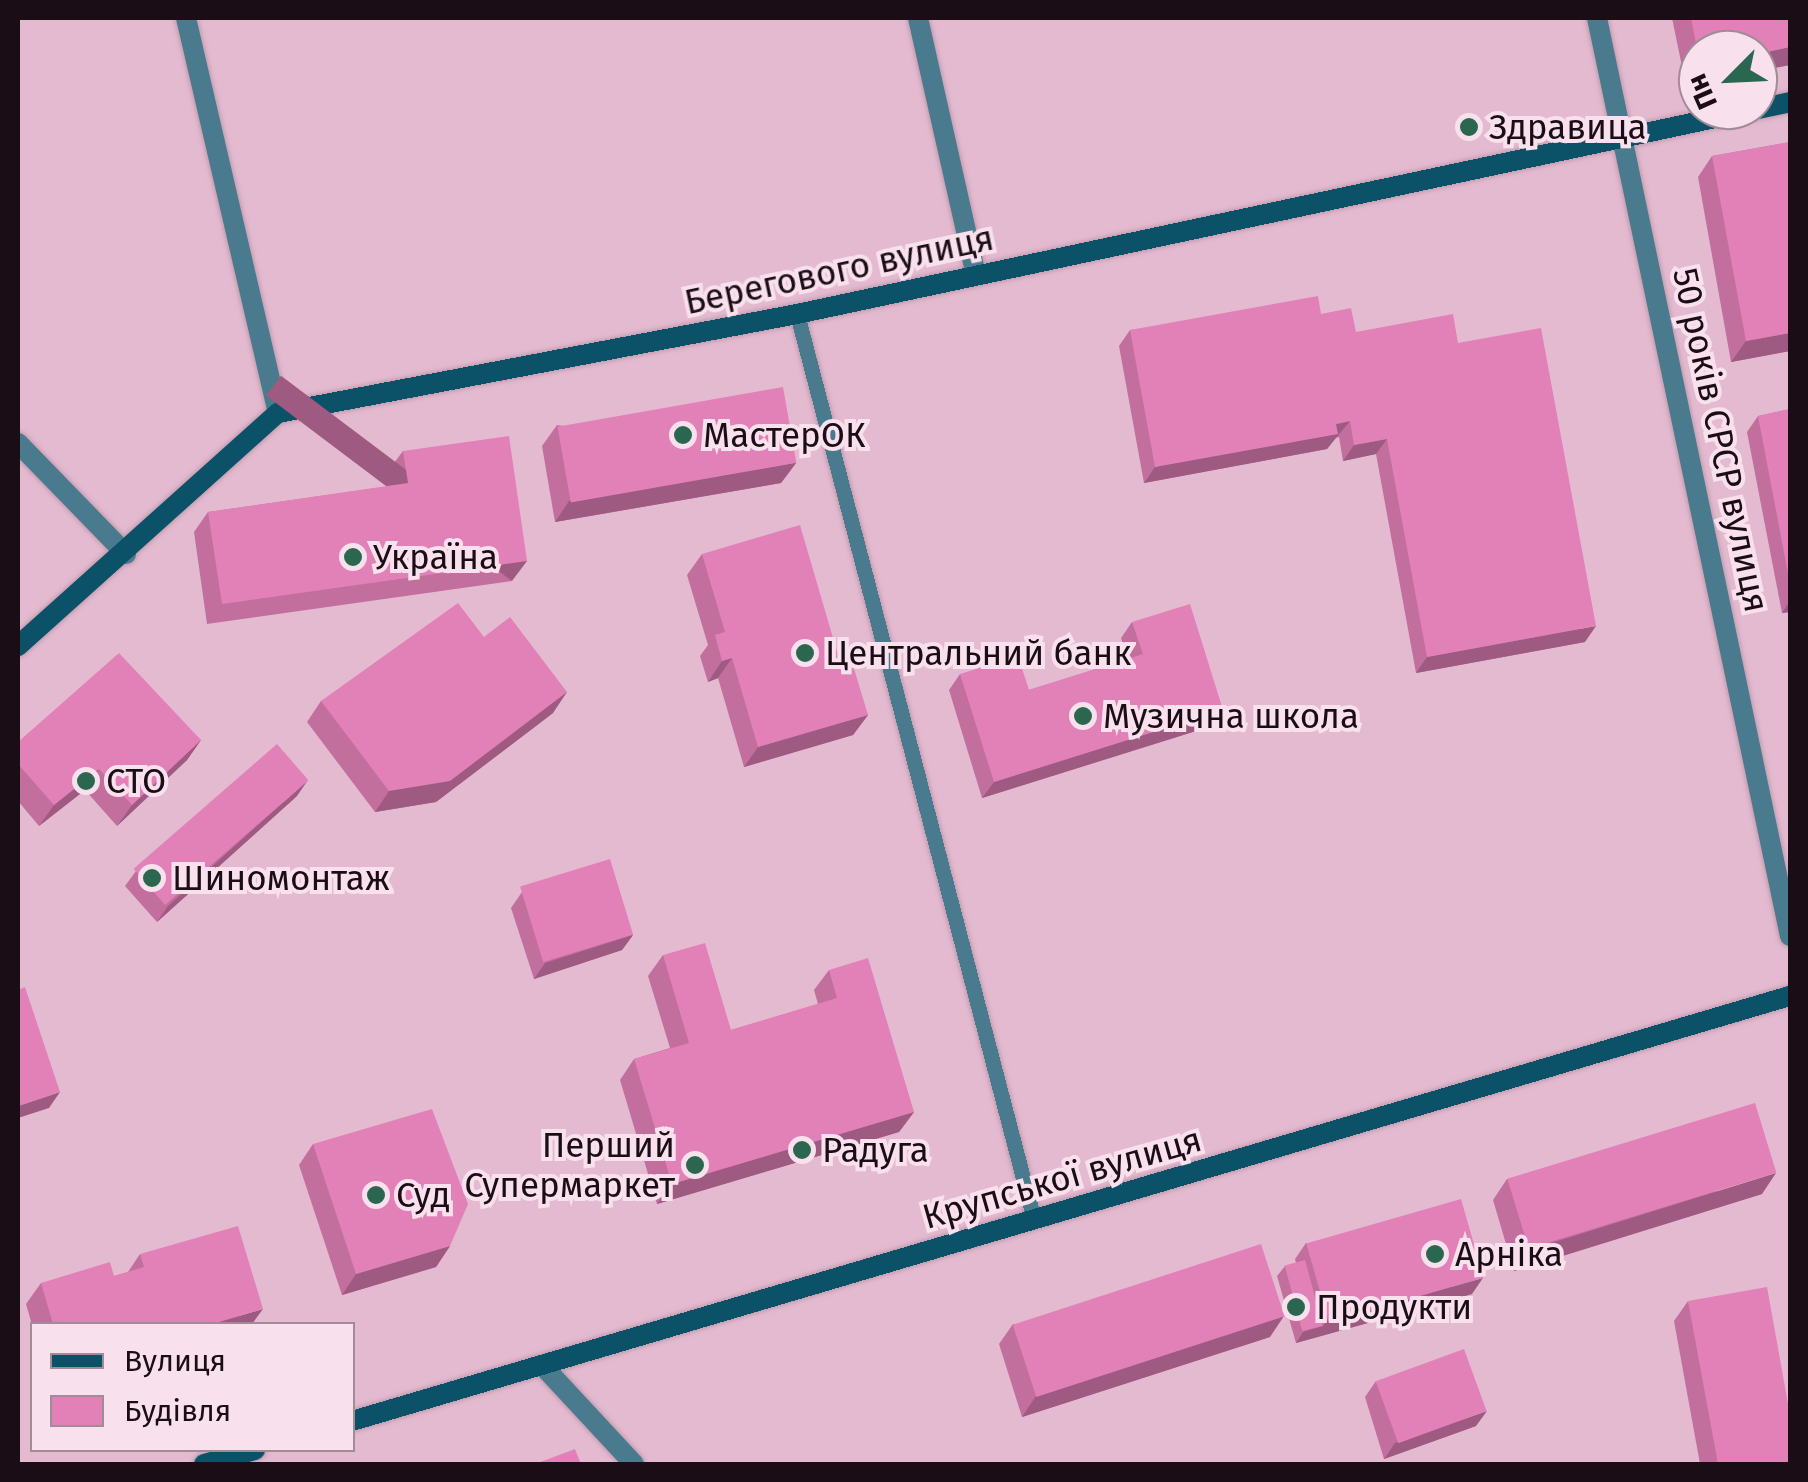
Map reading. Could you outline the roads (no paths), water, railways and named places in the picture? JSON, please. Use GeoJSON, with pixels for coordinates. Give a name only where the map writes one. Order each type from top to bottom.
{"type":"FeatureCollection","features":[{"type":"Feature","properties":{"kind":"street"},"geometry":{"type":"LineString","coordinates":[[18,646],[126,554],[278,413],[186,18]]}},
{"type":"Feature","properties":{"kind":"street"},"geometry":{"type":"LineString","coordinates":[[918,18],[976,275]]}},
{"type":"Feature","properties":{"kind":"street","name":"50 років СРСР вулиця"},"geometry":{"type":"LineString","coordinates":[[1597,18],[1790,936]]}},
{"type":"Feature","properties":{"kind":"street","name":"Берегового вулиця"},"geometry":{"type":"LineString","coordinates":[[278,413],[797,314],[1678,126]]}},
{"type":"Feature","properties":{"kind":"street"},"geometry":{"type":"LineString","coordinates":[[18,442],[126,554]]}},
{"type":"Feature","properties":{"kind":"street","name":"Крупської вулиця"},"geometry":{"type":"LineString","coordinates":[[355,1420],[1790,996]]}},
{"type":"Feature","properties":{"kind":"street"},"geometry":{"type":"LineString","coordinates":[[542,1365],[634,1464]]}},
{"type":"Feature","properties":{"kind":"street"},"geometry":{"type":"LineString","coordinates":[[204,1464],[247,1452]]}},
{"type":"Feature","properties":{"kind":"lane"},"geometry":{"type":"LineString","coordinates":[[797,314],[1034,1220]]}},
{"type":"Feature","properties":{"kind":"place","name":"Здравица"},"geometry":{"type":"Point","coordinates":[1469,127]}},
{"type":"Feature","properties":{"kind":"place","name":"МастерОК"},"geometry":{"type":"Point","coordinates":[683,435]}},
{"type":"Feature","properties":{"kind":"place","name":"Україна"},"geometry":{"type":"Point","coordinates":[353,557]}},
{"type":"Feature","properties":{"kind":"place","name":"Центральний банк"},"geometry":{"type":"Point","coordinates":[805,653]}},
{"type":"Feature","properties":{"kind":"place","name":"Музична школа"},"geometry":{"type":"Point","coordinates":[1083,716]}},
{"type":"Feature","properties":{"kind":"place","name":"СТО"},"geometry":{"type":"Point","coordinates":[86,781]}},
{"type":"Feature","properties":{"kind":"place","name":"Шиномонтаж"},"geometry":{"type":"Point","coordinates":[152,878]}},
{"type":"Feature","properties":{"kind":"place","name":"Радуга"},"geometry":{"type":"Point","coordinates":[802,1150]}},
{"type":"Feature","properties":{"kind":"place","name":"Перший Супермаркет"},"geometry":{"type":"Point","coordinates":[695,1165]}},
{"type":"Feature","properties":{"kind":"place","name":"Суд"},"geometry":{"type":"Point","coordinates":[376,1195]}},
{"type":"Feature","properties":{"kind":"place","name":"Арніка"},"geometry":{"type":"Point","coordinates":[1435,1254]}},
{"type":"Feature","properties":{"kind":"place","name":"Продукти"},"geometry":{"type":"Point","coordinates":[1296,1307]}}]}
